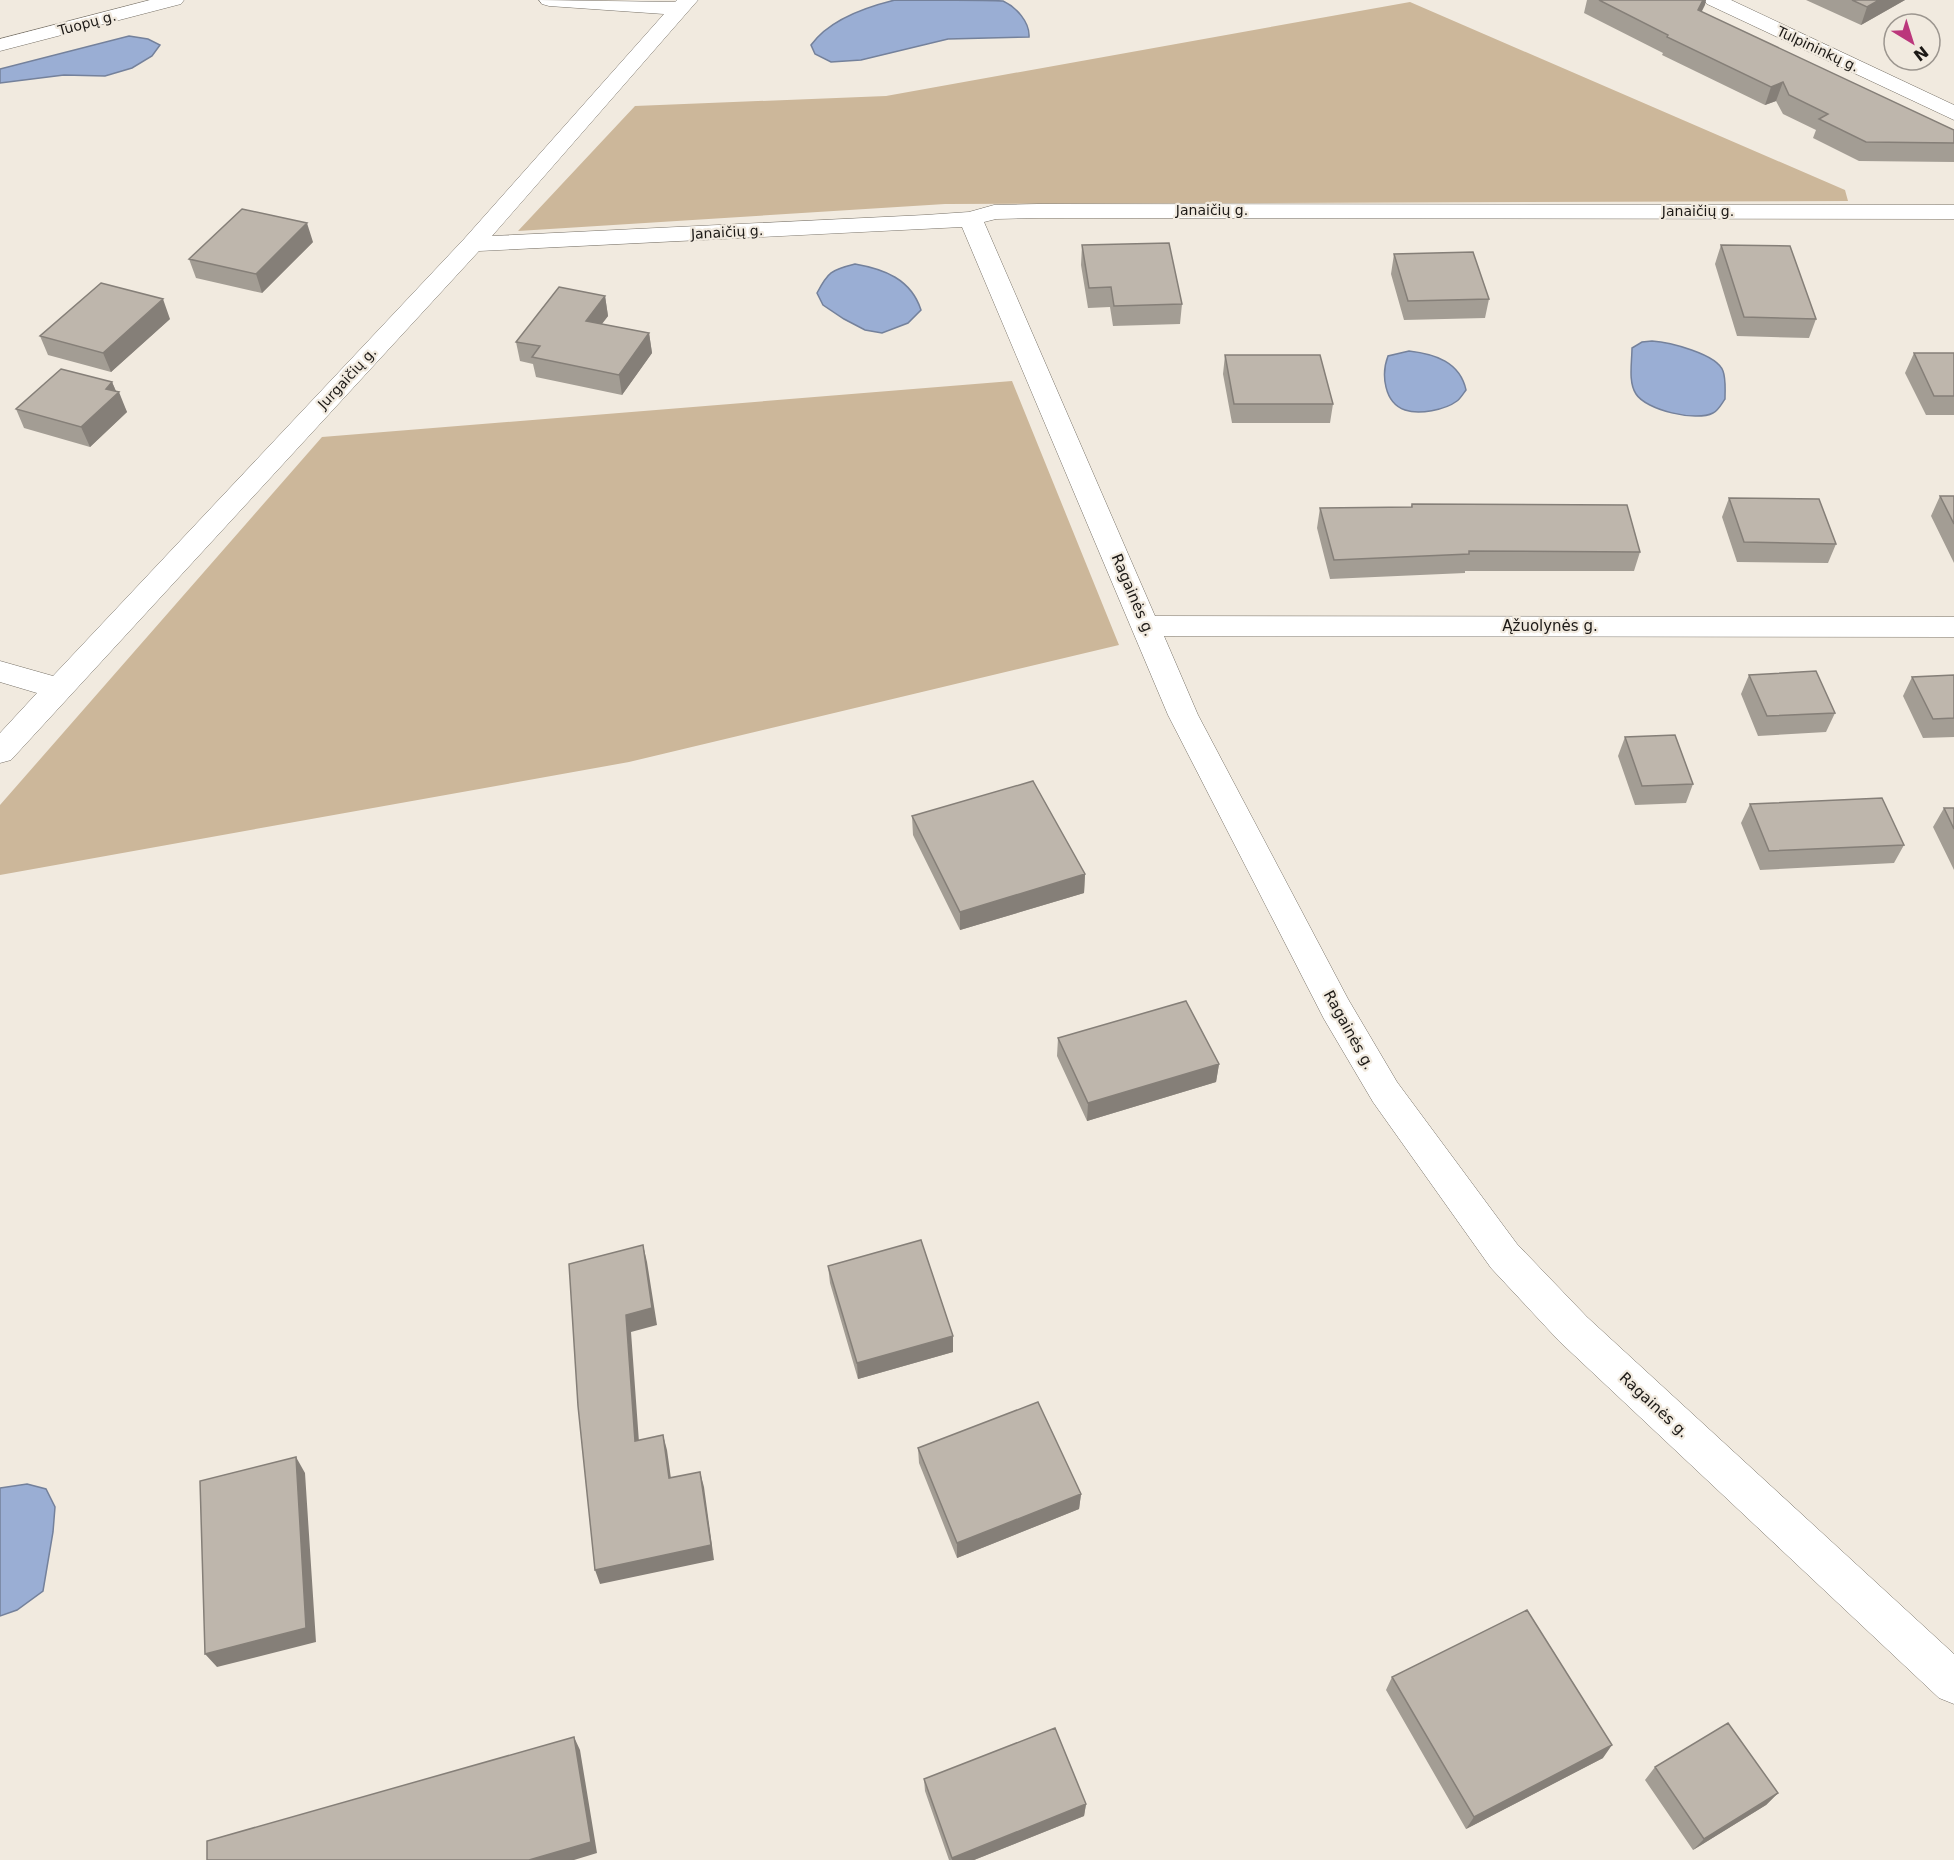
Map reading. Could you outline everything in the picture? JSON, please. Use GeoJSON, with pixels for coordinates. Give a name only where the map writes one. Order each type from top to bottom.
{"type":"FeatureCollection","features":[{"type":"Feature","properties":{"kind":"street","name":"Tuopų g."},"geometry":{"type":"LineString","coordinates":[[0,45],[174,0]]}},
{"type":"Feature","properties":{"kind":"street"},"geometry":{"type":"LineString","coordinates":[[549,0],[684,5]]}},
{"type":"Feature","properties":{"kind":"street","name":"Tulpininkų g."},"geometry":{"type":"LineString","coordinates":[[1714,0],[1954,113]]}},
{"type":"Feature","properties":{"kind":"street","name":"Jurgaičių g."},"geometry":{"type":"LineString","coordinates":[[0,752],[472,244],[684,5]]}},
{"type":"Feature","properties":{"kind":"street","name":"Janaičių g."},"geometry":{"type":"LineString","coordinates":[[472,244],[971,219],[994,212],[1038,211],[1954,212]]}},
{"type":"Feature","properties":{"kind":"street","name":"Ragainės g."},"geometry":{"type":"LineString","coordinates":[[971,219],[1183,715],[1336,1009],[1385,1092],[1504,1256],[1573,1329],[1954,1683]]}},
{"type":"Feature","properties":{"kind":"street","name":"Ąžuolynės g."},"geometry":{"type":"LineString","coordinates":[[1146,626],[1954,627]]}},
{"type":"Feature","properties":{"kind":"street"},"geometry":{"type":"LineString","coordinates":[[0,671],[59,689]]}},
{"type":"Feature","properties":{"kind":"shaded area"},"geometry":{"type":"Polygon","coordinates":[[[1410,2],[1845,190],[1848,201],[945,204],[518,231],[635,106],[886,96],[1410,2]]]}},
{"type":"Feature","properties":{"kind":"shaded area"},"geometry":{"type":"Polygon","coordinates":[[[1012,381],[1119,645],[629,762],[0,875],[0,805],[322,437],[1012,381]]]}},
{"type":"Feature","properties":{"kind":"water"},"geometry":{"type":"Polygon","coordinates":[[[895,0],[1003,1],[1021,16],[1029,31],[1029,37],[948,39],[861,60],[831,62],[815,54],[811,45],[828,28],[860,11],[895,0]]]}},
{"type":"Feature","properties":{"kind":"water"},"geometry":{"type":"Polygon","coordinates":[[[129,36],[148,39],[160,45],[152,56],[132,68],[105,76],[64,75],[0,83],[0,69],[129,36]]]}},
{"type":"Feature","properties":{"kind":"water"},"geometry":{"type":"Polygon","coordinates":[[[855,264],[895,277],[911,290],[921,310],[908,323],[882,333],[865,330],[823,305],[817,293],[824,280],[835,270],[855,264]]]}},
{"type":"Feature","properties":{"kind":"water"},"geometry":{"type":"Polygon","coordinates":[[[1652,341],[1692,350],[1712,359],[1719,365],[1725,377],[1725,399],[1717,411],[1705,415],[1684,415],[1660,409],[1641,400],[1636,394],[1631,378],[1632,348],[1642,342],[1652,341]]]}},
{"type":"Feature","properties":{"kind":"water"},"geometry":{"type":"Polygon","coordinates":[[[1409,351],[1437,357],[1452,366],[1463,380],[1466,390],[1459,399],[1446,407],[1424,412],[1405,410],[1392,401],[1385,379],[1388,356],[1409,351]]]}},
{"type":"Feature","properties":{"kind":"water"},"geometry":{"type":"Polygon","coordinates":[[[27,1484],[46,1489],[55,1507],[43,1591],[17,1610],[0,1616],[0,1488],[27,1484]]]}},
{"type":"Feature","properties":{"kind":"building"},"geometry":{"type":"Polygon","coordinates":[[[1599,0],[1703,0],[1698,10],[1954,130],[1954,143],[1866,142],[1819,119],[1828,114],[1789,95],[1783,82],[1771,87],[1667,37],[1668,35],[1599,0]]]}},
{"type":"Feature","properties":{"kind":"building"},"geometry":{"type":"Polygon","coordinates":[[[1852,0],[1879,0],[1867,7],[1852,0]]]}},
{"type":"Feature","properties":{"kind":"building"},"geometry":{"type":"Polygon","coordinates":[[[242,209],[307,223],[256,274],[189,259],[242,209]]]}},
{"type":"Feature","properties":{"kind":"building"},"geometry":{"type":"Polygon","coordinates":[[[1169,243],[1182,304],[1114,306],[1111,287],[1089,288],[1082,245],[1169,243]]]}},
{"type":"Feature","properties":{"kind":"building"},"geometry":{"type":"Polygon","coordinates":[[[1721,245],[1790,246],[1816,319],[1744,317],[1721,245]]]}},
{"type":"Feature","properties":{"kind":"building"},"geometry":{"type":"Polygon","coordinates":[[[1473,252],[1489,299],[1408,301],[1394,254],[1473,252]]]}},
{"type":"Feature","properties":{"kind":"building"},"geometry":{"type":"Polygon","coordinates":[[[101,283],[163,299],[103,353],[40,336],[101,283]]]}},
{"type":"Feature","properties":{"kind":"building"},"geometry":{"type":"Polygon","coordinates":[[[559,287],[605,296],[586,321],[649,333],[619,375],[532,357],[540,346],[516,342],[559,287]]]}},
{"type":"Feature","properties":{"kind":"building"},"geometry":{"type":"Polygon","coordinates":[[[1914,353],[1954,353],[1954,396],[1934,396],[1914,353]]]}},
{"type":"Feature","properties":{"kind":"building"},"geometry":{"type":"Polygon","coordinates":[[[1225,355],[1320,355],[1333,404],[1234,404],[1225,355]]]}},
{"type":"Feature","properties":{"kind":"building"},"geometry":{"type":"Polygon","coordinates":[[[61,369],[112,382],[106,389],[119,392],[81,427],[16,409],[61,369]]]}},
{"type":"Feature","properties":{"kind":"building"},"geometry":{"type":"Polygon","coordinates":[[[1940,496],[1954,496],[1954,524],[1940,496]]]}},
{"type":"Feature","properties":{"kind":"building"},"geometry":{"type":"Polygon","coordinates":[[[1729,498],[1819,499],[1836,544],[1744,542],[1729,498]]]}},
{"type":"Feature","properties":{"kind":"building"},"geometry":{"type":"Polygon","coordinates":[[[1412,504],[1627,505],[1640,552],[1469,551],[1469,554],[1334,560],[1320,508],[1412,507],[1412,504]]]}},
{"type":"Feature","properties":{"kind":"building"},"geometry":{"type":"Polygon","coordinates":[[[1816,671],[1835,713],[1767,716],[1749,675],[1816,671]]]}},
{"type":"Feature","properties":{"kind":"building"},"geometry":{"type":"Polygon","coordinates":[[[1954,675],[1954,718],[1933,719],[1912,677],[1954,675]]]}},
{"type":"Feature","properties":{"kind":"building"},"geometry":{"type":"Polygon","coordinates":[[[1675,735],[1693,784],[1642,786],[1625,737],[1675,735]]]}},
{"type":"Feature","properties":{"kind":"building"},"geometry":{"type":"Polygon","coordinates":[[[1033,781],[1085,874],[960,912],[912,816],[1033,781]]]}},
{"type":"Feature","properties":{"kind":"building"},"geometry":{"type":"Polygon","coordinates":[[[1882,798],[1904,845],[1769,851],[1750,804],[1882,798]]]}},
{"type":"Feature","properties":{"kind":"building"},"geometry":{"type":"Polygon","coordinates":[[[1944,808],[1954,808],[1954,829],[1944,808]]]}},
{"type":"Feature","properties":{"kind":"building"},"geometry":{"type":"Polygon","coordinates":[[[1186,1001],[1219,1064],[1088,1103],[1058,1038],[1186,1001]]]}},
{"type":"Feature","properties":{"kind":"building"},"geometry":{"type":"Polygon","coordinates":[[[921,1240],[953,1336],[857,1363],[828,1266],[921,1240]]]}},
{"type":"Feature","properties":{"kind":"building"},"geometry":{"type":"Polygon","coordinates":[[[643,1245],[652,1308],[626,1315],[635,1441],[663,1435],[669,1478],[700,1472],[711,1545],[595,1570],[578,1406],[569,1264],[643,1245]]]}},
{"type":"Feature","properties":{"kind":"building"},"geometry":{"type":"Polygon","coordinates":[[[1038,1402],[1081,1494],[957,1543],[918,1448],[1038,1402]]]}},
{"type":"Feature","properties":{"kind":"building"},"geometry":{"type":"Polygon","coordinates":[[[296,1457],[306,1628],[205,1654],[200,1481],[296,1457]]]}},
{"type":"Feature","properties":{"kind":"building"},"geometry":{"type":"Polygon","coordinates":[[[1527,1610],[1612,1745],[1474,1817],[1392,1677],[1527,1610]]]}},
{"type":"Feature","properties":{"kind":"building"},"geometry":{"type":"Polygon","coordinates":[[[1728,1723],[1778,1793],[1704,1839],[1655,1767],[1728,1723]]]}},
{"type":"Feature","properties":{"kind":"building"},"geometry":{"type":"Polygon","coordinates":[[[1055,1728],[1086,1804],[952,1858],[924,1779],[1055,1728]]]}},
{"type":"Feature","properties":{"kind":"building"},"geometry":{"type":"Polygon","coordinates":[[[574,1737],[591,1842],[529,1860],[207,1860],[207,1841],[574,1737]]]}}]}
